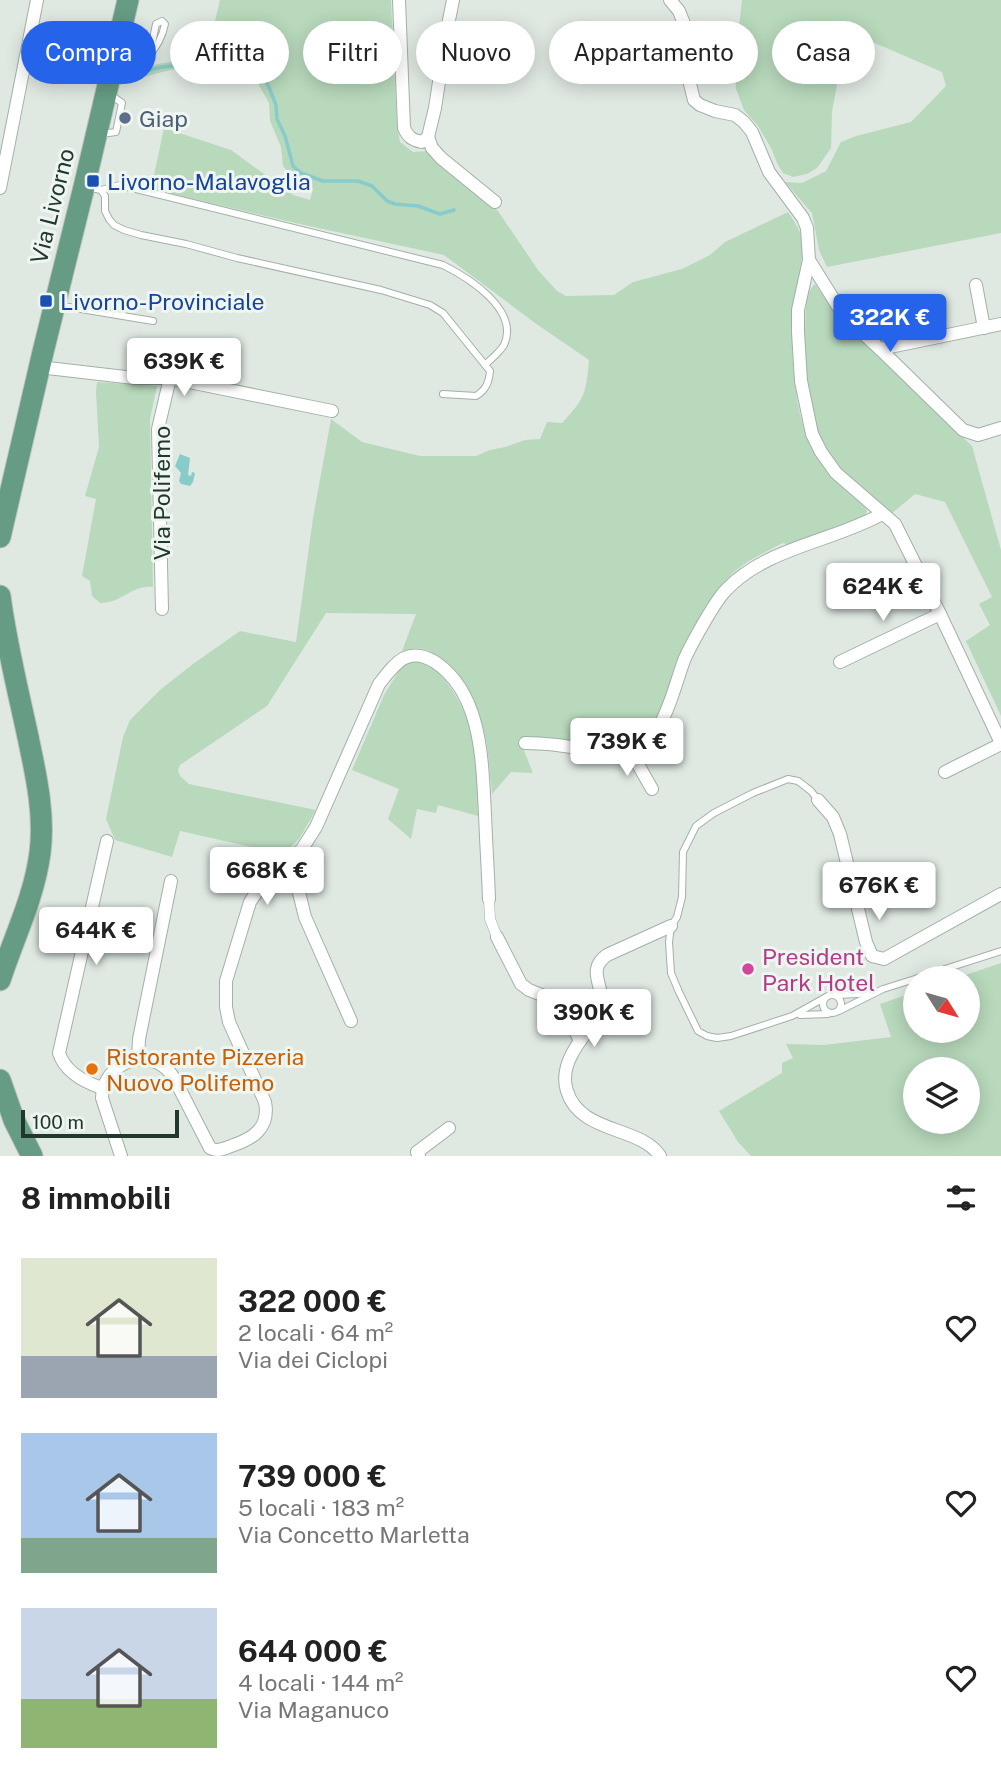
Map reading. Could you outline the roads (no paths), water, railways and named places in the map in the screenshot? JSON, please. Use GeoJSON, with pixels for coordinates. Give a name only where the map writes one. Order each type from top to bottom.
{"type":"FeatureCollection","features":[{"type":"Feature","properties":{"kind":"main road","name":"Via Livorno"},"geometry":{"type":"LineString","coordinates":[[123,21],[128,0]]}},
{"type":"Feature","properties":{"kind":"main road","name":"Via Livorno"},"geometry":{"type":"LineString","coordinates":[[0,537],[55,304],[92,188],[96,134],[108,84]]}},
{"type":"Feature","properties":{"kind":"main road"},"geometry":{"type":"LineString","coordinates":[[0,596],[35,768],[42,818],[35,882],[0,979]]}},
{"type":"Feature","properties":{"kind":"main road"},"geometry":{"type":"LineString","coordinates":[[0,1080],[32,1156]]}},
{"type":"Feature","properties":{"kind":"street"},"geometry":{"type":"LineString","coordinates":[[33,21],[37,0]]}},
{"type":"Feature","properties":{"kind":"street"},"geometry":{"type":"LineString","coordinates":[[398,0],[404,128],[414,141],[422,142],[428,137]]}},
{"type":"Feature","properties":{"kind":"street"},"geometry":{"type":"LineString","coordinates":[[453,0],[428,137],[432,148],[441,158],[495,202]]}},
{"type":"Feature","properties":{"kind":"street"},"geometry":{"type":"LineString","coordinates":[[670,0],[685,26],[688,47],[686,68],[694,100],[715,111],[735,115],[744,122],[752,132],[769,172],[803,218],[807,228],[809,260],[798,310],[801,381],[810,426],[821,452],[836,473],[895,524],[1001,744],[945,772]]}},
{"type":"Feature","properties":{"kind":"street"},"geometry":{"type":"LineString","coordinates":[[0,188],[21,81]]}},
{"type":"Feature","properties":{"kind":"street"},"geometry":{"type":"LineString","coordinates":[[809,260],[839,308],[854,325],[963,430],[978,435],[1001,428]]}},
{"type":"Feature","properties":{"kind":"street"},"geometry":{"type":"LineString","coordinates":[[976,285],[984,328]]}},
{"type":"Feature","properties":{"kind":"street"},"geometry":{"type":"LineString","coordinates":[[880,349],[1001,324]]}},
{"type":"Feature","properties":{"kind":"street"},"geometry":{"type":"LineString","coordinates":[[906,373],[907,353],[914,342]]}},
{"type":"Feature","properties":{"kind":"street"},"geometry":{"type":"LineString","coordinates":[[39,367],[170,378],[332,411]]}},
{"type":"Feature","properties":{"kind":"street","name":"Via Polifemo"},"geometry":{"type":"LineString","coordinates":[[162,609],[158,429],[170,378]]}},
{"type":"Feature","properties":{"kind":"street"},"geometry":{"type":"LineString","coordinates":[[525,743],[631,752],[655,734],[686,656],[723,592],[744,573],[774,556],[862,526],[882,514]]}},
{"type":"Feature","properties":{"kind":"street"},"geometry":{"type":"LineString","coordinates":[[840,662],[940,614]]}},
{"type":"Feature","properties":{"kind":"street"},"geometry":{"type":"LineString","coordinates":[[121,1156],[102,1098],[102,1088],[123,1063],[138,1059],[160,1063],[167,1069],[210,1149],[217,1151],[245,1142],[253,1137],[265,1122],[265,1102],[229,1022],[226,1007],[226,981],[250,902],[258,890],[302,849],[316,827],[379,684],[402,659],[414,655],[424,656],[438,664],[450,676],[463,694],[474,718],[482,755],[490,919],[497,937],[521,984],[557,1001],[564,1008],[580,1041]]}},
{"type":"Feature","properties":{"kind":"street"},"geometry":{"type":"LineString","coordinates":[[631,752],[652,789]]}},
{"type":"Feature","properties":{"kind":"street"},"geometry":{"type":"LineString","coordinates":[[818,800],[833,817],[840,834],[866,942],[873,956],[884,959],[1001,894]]}},
{"type":"Feature","properties":{"kind":"street"},"geometry":{"type":"LineString","coordinates":[[102,1088],[89,1084],[68,1068],[59,1053],[107,841]]}},
{"type":"Feature","properties":{"kind":"street"},"geometry":{"type":"LineString","coordinates":[[291,860],[305,917],[351,1021]]}},
{"type":"Feature","properties":{"kind":"street"},"geometry":{"type":"LineString","coordinates":[[138,1059],[139,1039],[171,881]]}},
{"type":"Feature","properties":{"kind":"street"},"geometry":{"type":"LineString","coordinates":[[660,1156],[652,1146],[584,1115],[569,1097],[565,1077],[571,1055],[602,1004],[596,972],[600,960],[671,926]]}},
{"type":"Feature","properties":{"kind":"street"},"geometry":{"type":"LineString","coordinates":[[419,1156],[417,1152],[449,1128]]}},
{"type":"Feature","properties":{"kind":"lane"},"geometry":{"type":"LineString","coordinates":[[162,21],[165,24],[158,44],[145,59],[136,64],[152,43],[156,24],[162,21]]}},
{"type":"Feature","properties":{"kind":"lane"},"geometry":{"type":"LineString","coordinates":[[92,188],[121,185],[443,265],[487,295],[501,310],[506,322],[503,346],[485,365]]}},
{"type":"Feature","properties":{"kind":"lane"},"geometry":{"type":"LineString","coordinates":[[92,188],[105,196],[105,211],[109,219],[124,230],[381,290],[430,305],[443,313],[490,371],[489,380],[480,393],[469,396],[443,394]]}},
{"type":"Feature","properties":{"kind":"lane"},"geometry":{"type":"LineString","coordinates":[[55,304],[153,321]]}},
{"type":"Feature","properties":{"kind":"lane"},"geometry":{"type":"LineString","coordinates":[[818,800],[798,781],[788,779],[753,793],[714,813],[696,826],[683,852],[682,897],[677,917],[671,926],[669,942],[671,973],[679,992],[698,1031],[717,1038],[792,1016],[826,997],[858,994],[903,983]]}},
{"type":"Feature","properties":{"kind":"lane"},"geometry":{"type":"LineString","coordinates":[[955,966],[1001,951]]}},
{"type":"Feature","properties":{"kind":"lane"},"geometry":{"type":"LineString","coordinates":[[792,1016],[831,1014],[883,989]]}},
{"type":"Feature","properties":{"kind":"lane"},"geometry":{"type":"LineString","coordinates":[[834,995],[842,1004],[838,1011]]}},
{"type":"Feature","properties":{"kind":"lane"},"geometry":{"type":"LineString","coordinates":[[826,997],[822,1005],[831,1014]]}},
{"type":"Feature","properties":{"kind":"water"},"geometry":{"type":"Polygon","coordinates":[[[180,454],[190,458],[188,475],[195,473],[190,486],[179,481],[181,473],[175,466],[180,454]]]}},
{"type":"Feature","properties":{"kind":"waterway"},"geometry":{"type":"LineString","coordinates":[[156,69],[177,65],[252,67],[260,71],[268,85],[293,166],[301,173],[323,181],[358,181],[372,186],[387,201],[395,204],[418,206],[440,214],[454,210]]}},
{"type":"Feature","properties":{"kind":"place","name":"Giap"},"geometry":{"type":"Point","coordinates":[125,118]}},
{"type":"Feature","properties":{"kind":"place","name":"Livorno-Malavoglia"},"geometry":{"type":"Point","coordinates":[93,181]}},
{"type":"Feature","properties":{"kind":"place","name":"Livorno-Provinciale"},"geometry":{"type":"Point","coordinates":[46,301]}},
{"type":"Feature","properties":{"kind":"place","name":"President Park Hotel"},"geometry":{"type":"Point","coordinates":[748,969]}},
{"type":"Feature","properties":{"kind":"place","name":"Ristorante Pizzeria Nuovo Polifemo"},"geometry":{"type":"Point","coordinates":[92,1069]}}]}
